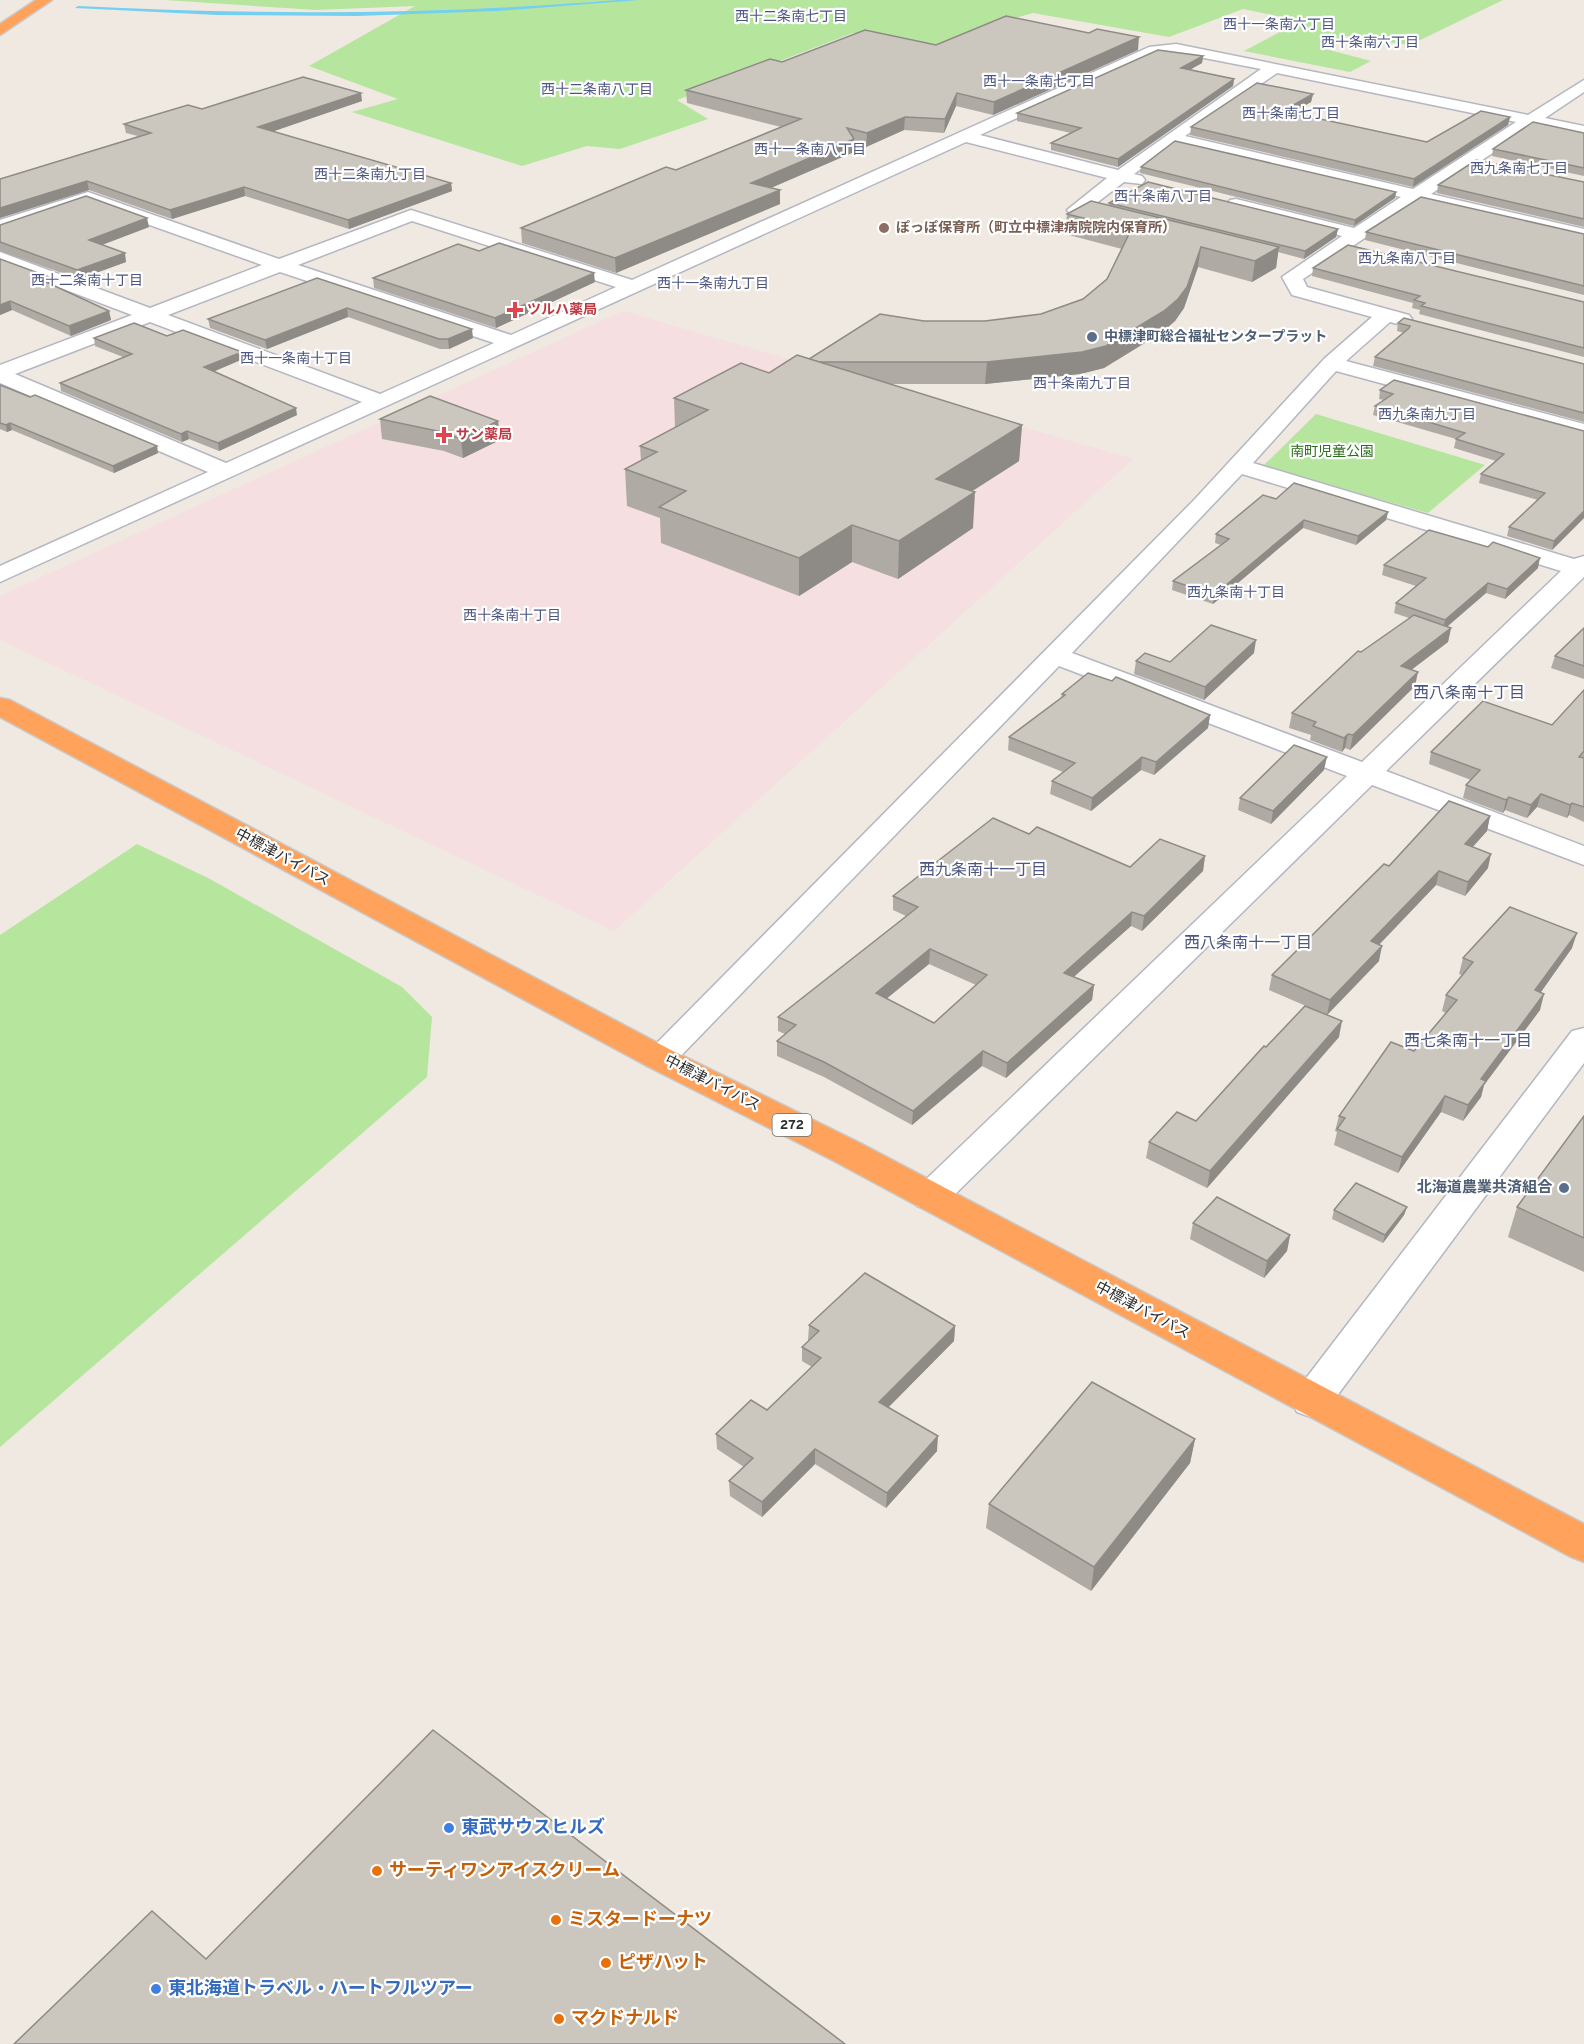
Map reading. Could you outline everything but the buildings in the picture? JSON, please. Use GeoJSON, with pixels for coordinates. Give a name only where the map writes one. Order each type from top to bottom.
{"type":"FeatureCollection","features":[{"type":"Feature","properties":{"kind":"highway"},"geometry":{"type":"LineString","coordinates":[[0,32],[45,0]]}},
{"type":"Feature","properties":{"kind":"highway","name":"中標津バイパス"},"geometry":{"type":"LineString","coordinates":[[0,706],[658,1058],[847,1152],[1311,1401],[1584,1544]]}},
{"type":"Feature","properties":{"kind":"street"},"geometry":{"type":"LineString","coordinates":[[0,575],[1154,50],[1185,49],[1584,131]]}},
{"type":"Feature","properties":{"kind":"street"},"geometry":{"type":"LineString","coordinates":[[1133,225],[1076,210],[1171,138],[1274,68]]}},
{"type":"Feature","properties":{"kind":"street"},"geometry":{"type":"LineString","coordinates":[[1419,323],[1299,291],[1292,277],[1306,267],[1355,242],[1417,195],[1584,85]]}},
{"type":"Feature","properties":{"kind":"street"},"geometry":{"type":"LineString","coordinates":[[963,136],[1154,184]]}},
{"type":"Feature","properties":{"kind":"street"},"geometry":{"type":"LineString","coordinates":[[1171,138],[1584,235]]}},
{"type":"Feature","properties":{"kind":"street"},"geometry":{"type":"LineString","coordinates":[[1472,159],[1495,164]]}},
{"type":"Feature","properties":{"kind":"street"},"geometry":{"type":"LineString","coordinates":[[0,226],[88,197],[279,265],[512,342]]}},
{"type":"Feature","properties":{"kind":"street"},"geometry":{"type":"LineString","coordinates":[[1222,201],[1355,242]]}},
{"type":"Feature","properties":{"kind":"street"},"geometry":{"type":"LineString","coordinates":[[0,374],[411,215],[631,286]]}},
{"type":"Feature","properties":{"kind":"street"},"geometry":{"type":"LineString","coordinates":[[0,258],[381,402]]}},
{"type":"Feature","properties":{"kind":"street"},"geometry":{"type":"LineString","coordinates":[[1283,262],[1306,267]]}},
{"type":"Feature","properties":{"kind":"street"},"geometry":{"type":"LineString","coordinates":[[658,1058],[1239,466],[1331,363],[1386,315]]}},
{"type":"Feature","properties":{"kind":"street"},"geometry":{"type":"LineString","coordinates":[[1331,363],[1584,431]]}},
{"type":"Feature","properties":{"kind":"street"},"geometry":{"type":"LineString","coordinates":[[0,374],[227,472]]}},
{"type":"Feature","properties":{"kind":"street"},"geometry":{"type":"LineString","coordinates":[[930,1197],[1582,567],[1239,466]]}},
{"type":"Feature","properties":{"kind":"street"},"geometry":{"type":"LineString","coordinates":[[1054,655],[1584,856]]}},
{"type":"Feature","properties":{"kind":"street"},"geometry":{"type":"LineString","coordinates":[[1311,1401],[1582,1044]]}},
{"type":"Feature","properties":{"kind":"shaded area"},"geometry":{"type":"Polygon","coordinates":[[[623,311],[1133,459],[614,931],[0,640],[0,596],[623,311]]]}},
{"type":"Feature","properties":{"kind":"green space"},"geometry":{"type":"Polygon","coordinates":[[[165,0],[1503,0],[1410,45],[1345,36],[1322,48],[1371,61],[1350,72],[1244,51],[1301,21],[1243,9],[1169,37],[1033,13],[977,29],[976,59],[853,33],[677,100],[708,119],[620,149],[587,146],[522,166],[352,112],[398,99],[309,66],[415,6],[316,10],[165,0]]]}},
{"type":"Feature","properties":{"kind":"green space","name":"南町児童公園"},"geometry":{"type":"Polygon","coordinates":[[[1316,414],[1485,465],[1428,513],[1263,466],[1316,414]]]}},
{"type":"Feature","properties":{"kind":"green space"},"geometry":{"type":"Polygon","coordinates":[[[137,844],[210,879],[402,987],[432,1017],[427,1077],[0,1447],[0,935],[137,844]]]}},
{"type":"Feature","properties":{"kind":"waterway"},"geometry":{"type":"LineString","coordinates":[[78,8],[217,13],[427,13],[636,0]]}},
{"type":"Feature","properties":{"kind":"place","name":"ぽっぽ保育所（町立中標津病院院内保育所）"},"geometry":{"type":"Point","coordinates":[884,228]}},
{"type":"Feature","properties":{"kind":"place","name":"ツルハ薬局"},"geometry":{"type":"Point","coordinates":[515,310]}},
{"type":"Feature","properties":{"kind":"place","name":"中標津町総合福祉センタープラット"},"geometry":{"type":"Point","coordinates":[1092,337]}},
{"type":"Feature","properties":{"kind":"place","name":"サン薬局"},"geometry":{"type":"Point","coordinates":[444,435]}},
{"type":"Feature","properties":{"kind":"place","name":"北海道農業共済組合"},"geometry":{"type":"Point","coordinates":[1564,1188]}},
{"type":"Feature","properties":{"kind":"place","name":"東武サウスヒルズ"},"geometry":{"type":"Point","coordinates":[449,1828]}},
{"type":"Feature","properties":{"kind":"place","name":"サーティワンアイスクリーム"},"geometry":{"type":"Point","coordinates":[377,1871]}},
{"type":"Feature","properties":{"kind":"place","name":"ミスタードーナツ"},"geometry":{"type":"Point","coordinates":[556,1920]}},
{"type":"Feature","properties":{"kind":"place","name":"ピザハット"},"geometry":{"type":"Point","coordinates":[606,1963]}},
{"type":"Feature","properties":{"kind":"place","name":"東北海道トラベル・ハートフルツアー"},"geometry":{"type":"Point","coordinates":[156,1989]}},
{"type":"Feature","properties":{"kind":"place","name":"マクドナルド"},"geometry":{"type":"Point","coordinates":[559,2019]}},
{"type":"Feature","properties":{"kind":"district","name":"西十二条南七丁目"},"geometry":{"type":"Point","coordinates":[791,17]}},
{"type":"Feature","properties":{"kind":"district","name":"西十一条南六丁目"},"geometry":{"type":"Point","coordinates":[1279,25]}},
{"type":"Feature","properties":{"kind":"district","name":"西十条南六丁目"},"geometry":{"type":"Point","coordinates":[1370,43]}},
{"type":"Feature","properties":{"kind":"district","name":"西十一条南七丁目"},"geometry":{"type":"Point","coordinates":[1039,82]}},
{"type":"Feature","properties":{"kind":"district","name":"西十二条南八丁目"},"geometry":{"type":"Point","coordinates":[597,90]}},
{"type":"Feature","properties":{"kind":"district","name":"西十条南七丁目"},"geometry":{"type":"Point","coordinates":[1291,114]}},
{"type":"Feature","properties":{"kind":"district","name":"西十一条南八丁目"},"geometry":{"type":"Point","coordinates":[810,150]}},
{"type":"Feature","properties":{"kind":"district","name":"西九条南七丁目"},"geometry":{"type":"Point","coordinates":[1519,169]}},
{"type":"Feature","properties":{"kind":"district","name":"西十二条南九丁目"},"geometry":{"type":"Point","coordinates":[370,175]}},
{"type":"Feature","properties":{"kind":"district","name":"西十条南八丁目"},"geometry":{"type":"Point","coordinates":[1163,197]}},
{"type":"Feature","properties":{"kind":"district","name":"西九条南八丁目"},"geometry":{"type":"Point","coordinates":[1407,259]}},
{"type":"Feature","properties":{"kind":"district","name":"西十二条南十丁目"},"geometry":{"type":"Point","coordinates":[87,281]}},
{"type":"Feature","properties":{"kind":"district","name":"西十一条南九丁目"},"geometry":{"type":"Point","coordinates":[713,284]}},
{"type":"Feature","properties":{"kind":"district","name":"西十一条南十丁目"},"geometry":{"type":"Point","coordinates":[296,359]}},
{"type":"Feature","properties":{"kind":"district","name":"西十条南九丁目"},"geometry":{"type":"Point","coordinates":[1082,384]}},
{"type":"Feature","properties":{"kind":"district","name":"西九条南九丁目"},"geometry":{"type":"Point","coordinates":[1427,415]}},
{"type":"Feature","properties":{"kind":"district","name":"西九条南十丁目"},"geometry":{"type":"Point","coordinates":[1236,593]}},
{"type":"Feature","properties":{"kind":"district","name":"西十条南十丁目"},"geometry":{"type":"Point","coordinates":[512,616]}},
{"type":"Feature","properties":{"kind":"district","name":"西八条南十丁目"},"geometry":{"type":"Point","coordinates":[1469,694]}},
{"type":"Feature","properties":{"kind":"district","name":"西九条南十一丁目"},"geometry":{"type":"Point","coordinates":[983,871]}},
{"type":"Feature","properties":{"kind":"district","name":"西八条南十一丁目"},"geometry":{"type":"Point","coordinates":[1248,944]}},
{"type":"Feature","properties":{"kind":"district","name":"西七条南十一丁目"},"geometry":{"type":"Point","coordinates":[1468,1042]}}]}
